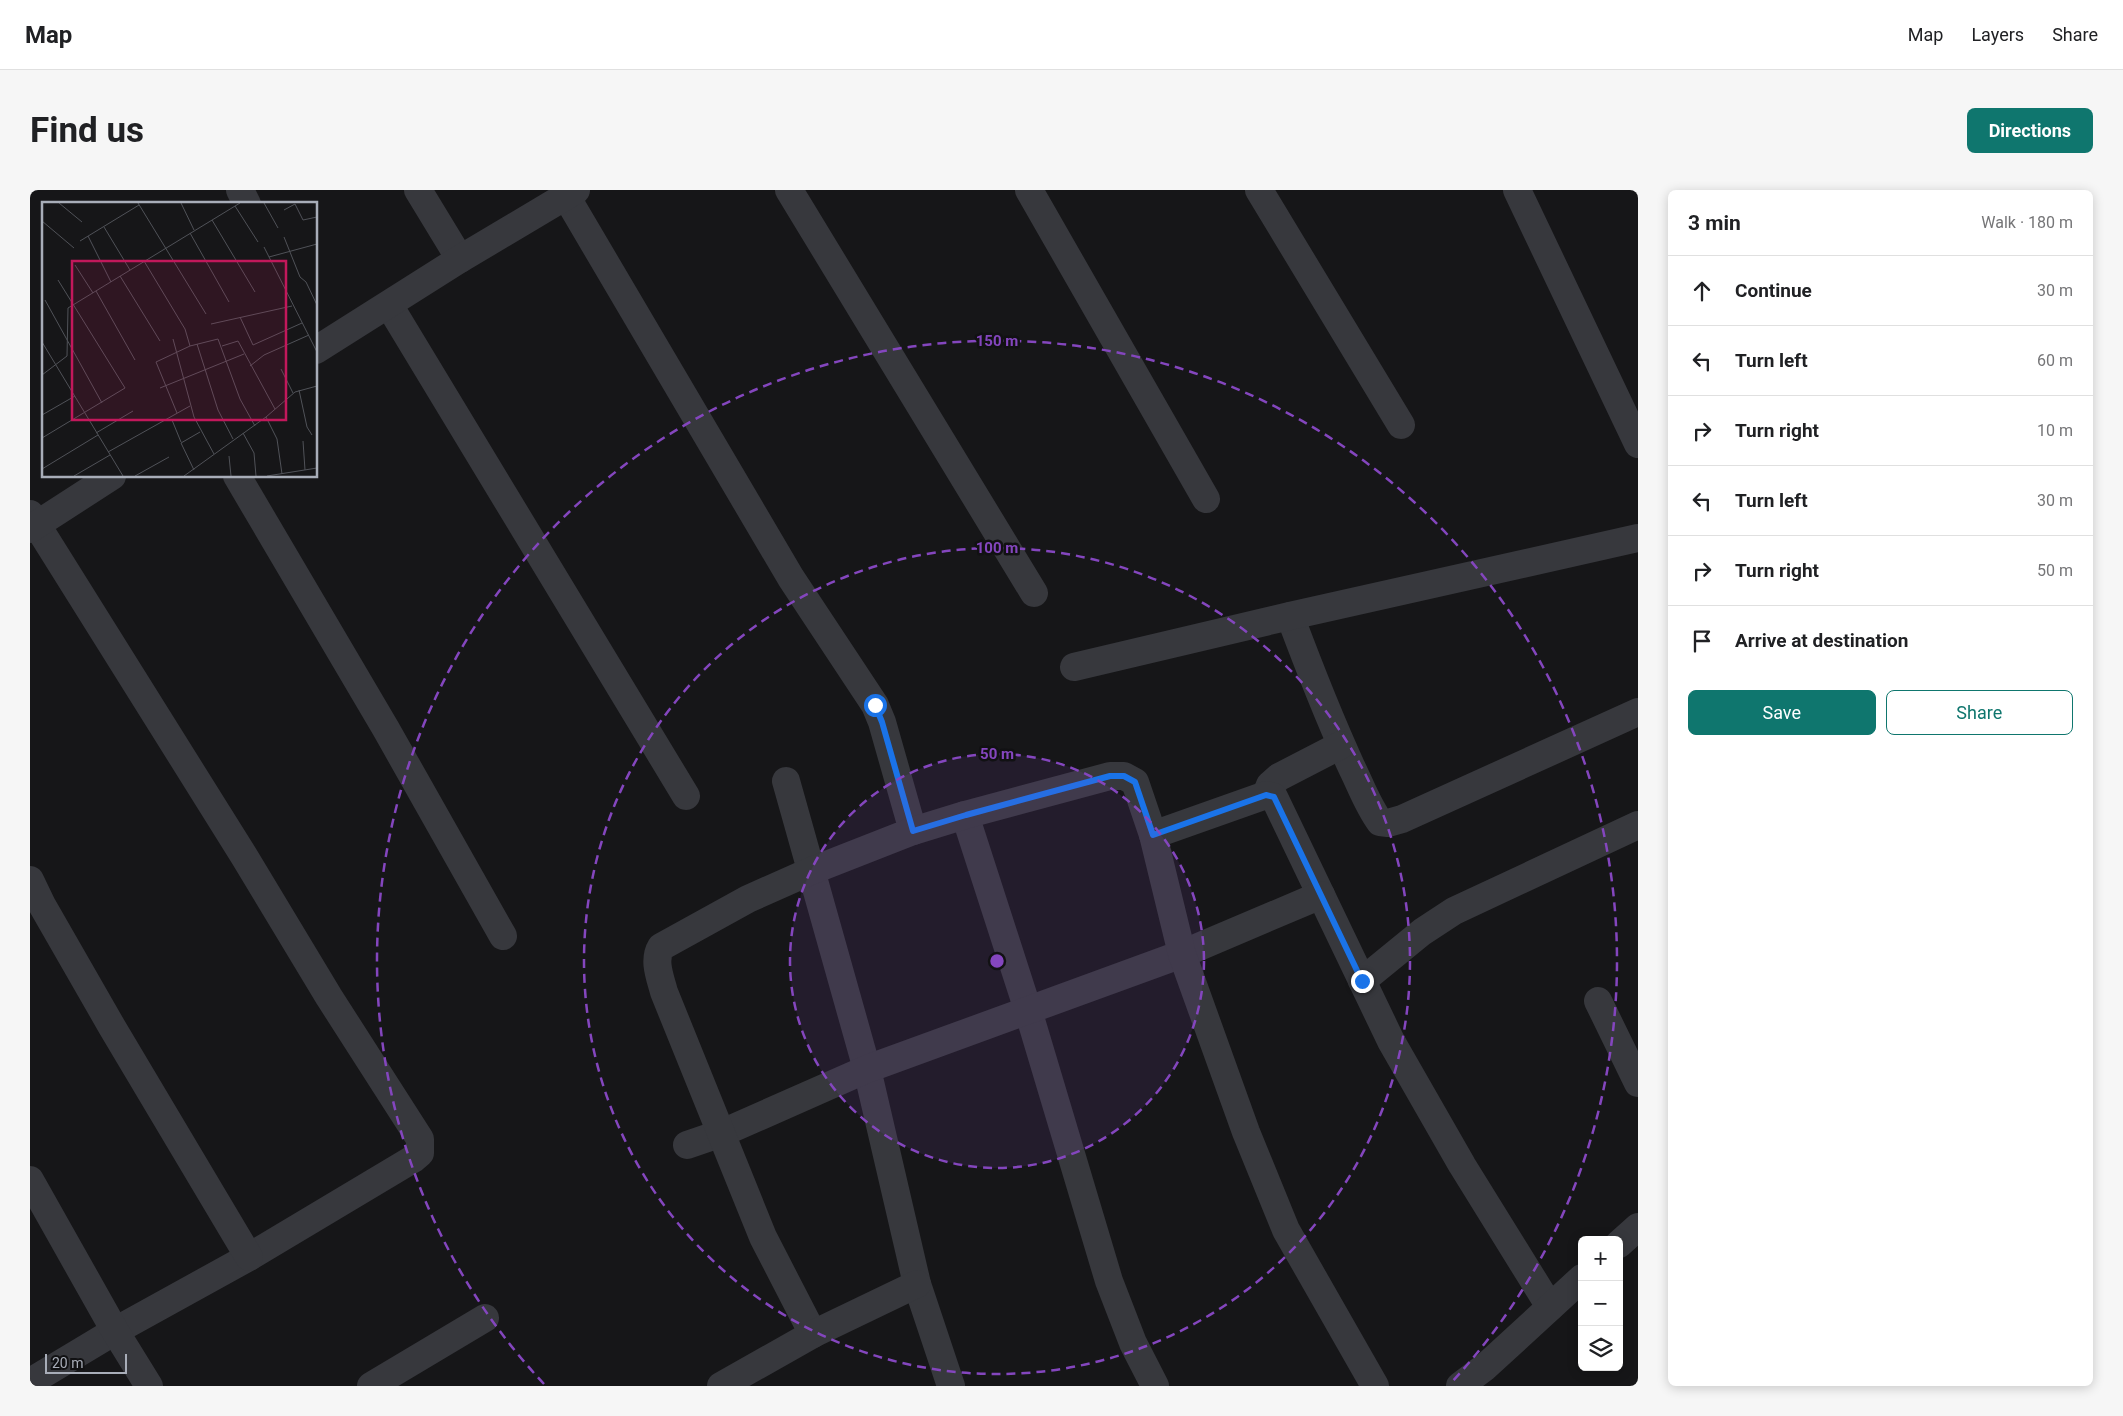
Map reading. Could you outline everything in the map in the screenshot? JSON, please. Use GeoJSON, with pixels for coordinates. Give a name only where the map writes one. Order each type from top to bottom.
{"type":"FeatureCollection","features":[{"type":"Feature","properties":{"kind":"street"},"geometry":{"type":"LineString","coordinates":[[240,190],[247,202]]}},
{"type":"Feature","properties":{"kind":"street"},"geometry":{"type":"LineString","coordinates":[[418,190],[460,259]]}},
{"type":"Feature","properties":{"kind":"street"},"geometry":{"type":"LineString","coordinates":[[789,190],[1034,593]]}},
{"type":"Feature","properties":{"kind":"street"},"geometry":{"type":"LineString","coordinates":[[1029,190],[1206,499]]}},
{"type":"Feature","properties":{"kind":"street"},"geometry":{"type":"LineString","coordinates":[[1259,190],[1401,425]]}},
{"type":"Feature","properties":{"kind":"street"},"geometry":{"type":"LineString","coordinates":[[1517,190],[1638,444]]}},
{"type":"Feature","properties":{"kind":"street"},"geometry":{"type":"LineString","coordinates":[[318,345],[390,305],[460,259],[571,193],[791,578],[875,705],[882,722],[913,831]]}},
{"type":"Feature","properties":{"kind":"street"},"geometry":{"type":"LineString","coordinates":[[390,305],[686,796]]}},
{"type":"Feature","properties":{"kind":"street"},"geometry":{"type":"LineString","coordinates":[[30,1382],[115,1331],[248,1257],[413,1159],[420,1153],[420,1139],[330,998],[244,856],[32,523],[109,478]]}},
{"type":"Feature","properties":{"kind":"street"},"geometry":{"type":"LineString","coordinates":[[238,478],[386,729],[503,936]]}},
{"type":"Feature","properties":{"kind":"street"},"geometry":{"type":"LineString","coordinates":[[1074,667],[1290,616],[1638,538]]}},
{"type":"Feature","properties":{"kind":"street"},"geometry":{"type":"LineString","coordinates":[[1290,616],[1320,696],[1341,745],[1373,812],[1380,822],[1388,823],[1402,819],[1638,712]]}},
{"type":"Feature","properties":{"kind":"street"},"geometry":{"type":"LineString","coordinates":[[1266,795],[1270,785],[1279,777],[1341,745]]}},
{"type":"Feature","properties":{"kind":"street"},"geometry":{"type":"LineString","coordinates":[[813,1334],[763,1237],[664,992],[657,964],[658,951],[661,947],[748,899],[811,870],[913,831],[1110,776],[1124,776],[1135,782],[1153,835],[1182,954],[1246,1132],[1286,1230],[1375,1386]]}},
{"type":"Feature","properties":{"kind":"street"},"geometry":{"type":"LineString","coordinates":[[786,781],[867,1069],[917,1284],[951,1386]]}},
{"type":"Feature","properties":{"kind":"street"},"geometry":{"type":"LineString","coordinates":[[1153,835],[1266,795],[1274,797],[1279,803],[1391,1041],[1462,1165],[1550,1307]]}},
{"type":"Feature","properties":{"kind":"street"},"geometry":{"type":"LineString","coordinates":[[966,815],[1028,1010],[1121,1316],[1155,1386]]}},
{"type":"Feature","properties":{"kind":"street"},"geometry":{"type":"LineString","coordinates":[[1362,981],[1422,932],[1454,911],[1638,825]]}},
{"type":"Feature","properties":{"kind":"street"},"geometry":{"type":"LineString","coordinates":[[30,880],[42,905],[112,1027],[248,1257]]}},
{"type":"Feature","properties":{"kind":"street"},"geometry":{"type":"LineString","coordinates":[[687,1145],[722,1133],[867,1069],[1182,954],[1321,895]]}},
{"type":"Feature","properties":{"kind":"street"},"geometry":{"type":"LineString","coordinates":[[1598,1001],[1638,1083]]}},
{"type":"Feature","properties":{"kind":"street"},"geometry":{"type":"LineString","coordinates":[[30,1180],[38,1211],[149,1386]]}},
{"type":"Feature","properties":{"kind":"street"},"geometry":{"type":"LineString","coordinates":[[1623,1240],[1638,1227]]}},
{"type":"Feature","properties":{"kind":"street"},"geometry":{"type":"LineString","coordinates":[[1460,1386],[1490,1377],[1550,1307],[1579,1281]]}},
{"type":"Feature","properties":{"kind":"street"},"geometry":{"type":"LineString","coordinates":[[721,1386],[813,1334],[917,1284]]}},
{"type":"Feature","properties":{"kind":"street"},"geometry":{"type":"LineString","coordinates":[[371,1386],[486,1318]]}},
{"type":"Feature","properties":{"kind":"route"},"geometry":{"type":"LineString","coordinates":[[875,705],[882,722],[913,831],[1110,776],[1124,776],[1135,782],[1153,835],[1266,795],[1271,795],[1279,803],[1362,981]]}}]}
